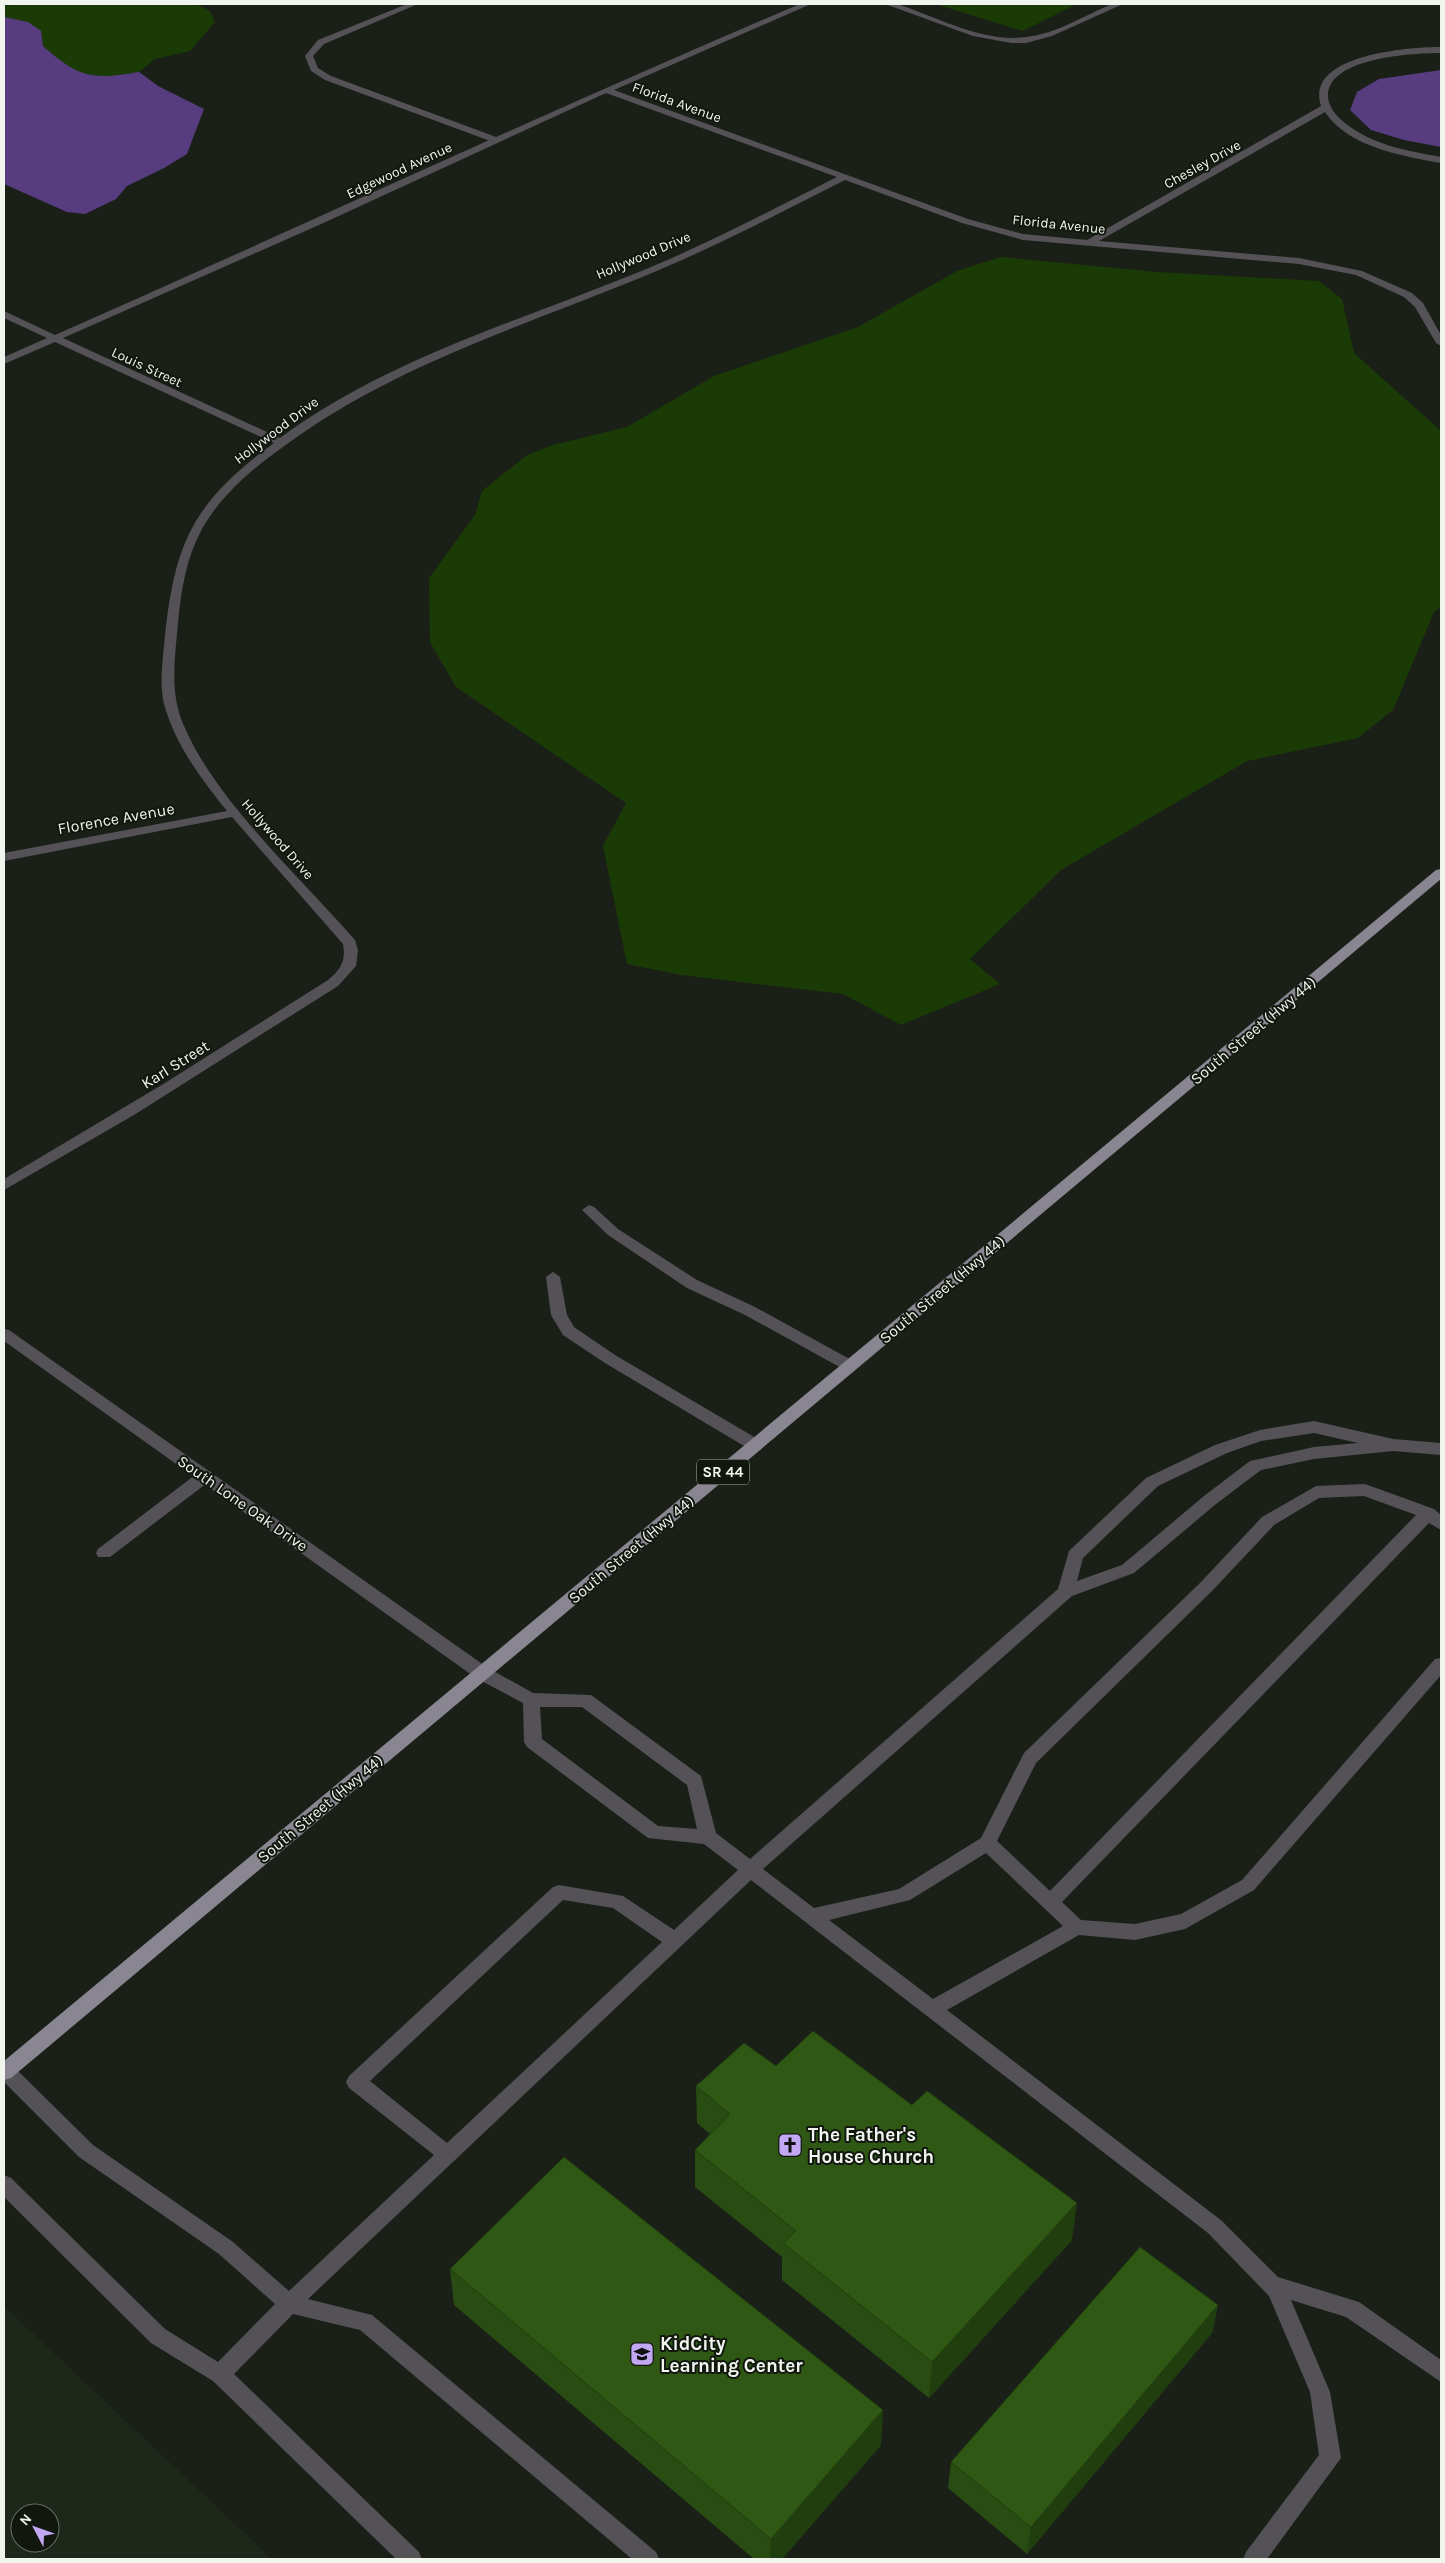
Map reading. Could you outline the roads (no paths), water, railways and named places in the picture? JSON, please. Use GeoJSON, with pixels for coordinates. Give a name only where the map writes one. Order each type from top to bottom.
{"type":"FeatureCollection","features":[{"type":"Feature","properties":{"kind":"main road","name":"South Street (Hwy 44)"},"geometry":{"type":"LineString","coordinates":[[4,2072],[1441,873]]}},
{"type":"Feature","properties":{"kind":"street"},"geometry":{"type":"LineString","coordinates":[[414,4],[321,42],[312,49],[309,56],[314,69],[328,78],[496,140]]}},
{"type":"Feature","properties":{"kind":"street","name":"Edgewood Avenue"},"geometry":{"type":"LineString","coordinates":[[4,361],[606,90],[806,4]]}},
{"type":"Feature","properties":{"kind":"street"},"geometry":{"type":"LineString","coordinates":[[889,4],[982,35],[1024,40],[1040,37],[1119,4]]}},
{"type":"Feature","properties":{"kind":"street"},"geometry":{"type":"LineString","coordinates":[[1441,50],[1378,56],[1349,66],[1332,77],[1324,88],[1323,99],[1326,107],[1342,125],[1360,136],[1414,155],[1441,160]]}},
{"type":"Feature","properties":{"kind":"street","name":"Florida Avenue"},"geometry":{"type":"LineString","coordinates":[[606,90],[994,230],[1023,237],[1299,261],[1359,273],[1408,295],[1419,305],[1441,342]]}},
{"type":"Feature","properties":{"kind":"street","name":"Chesley Drive"},"geometry":{"type":"LineString","coordinates":[[1090,242],[1282,134],[1326,107]]}},
{"type":"Feature","properties":{"kind":"street","name":"Hollywood Drive"},"geometry":{"type":"LineString","coordinates":[[353,958],[350,943],[235,813],[201,766],[185,739],[170,703],[168,678],[175,597],[182,561],[197,528],[221,496],[243,472],[280,442],[338,402],[380,380],[453,347],[670,262],[844,177]]}},
{"type":"Feature","properties":{"kind":"street","name":"Louis Street"},"geometry":{"type":"LineString","coordinates":[[4,314],[280,442]]}},
{"type":"Feature","properties":{"kind":"street","name":"Florence Avenue"},"geometry":{"type":"LineString","coordinates":[[4,856],[235,813]]}},
{"type":"Feature","properties":{"kind":"street","name":"Karl Street"},"geometry":{"type":"LineString","coordinates":[[4,1185],[164,1091],[333,983],[346,972],[353,958]]}},
{"type":"Feature","properties":{"kind":"street"},"geometry":{"type":"LineString","coordinates":[[589,1210],[613,1232],[692,1284],[750,1311],[850,1366]]}},
{"type":"Feature","properties":{"kind":"street"},"geometry":{"type":"LineString","coordinates":[[553,1277],[559,1315],[568,1331],[610,1359],[755,1445]]}},
{"type":"Feature","properties":{"kind":"street","name":"South Lone Oak Drive"},"geometry":{"type":"LineString","coordinates":[[4,1334],[482,1673],[531,1700]]}},
{"type":"Feature","properties":{"kind":"street"},"geometry":{"type":"LineString","coordinates":[[1066,1592],[1076,1555],[1152,1482],[1221,1449],[1260,1436],[1314,1427],[1393,1445],[1441,1449]]}},
{"type":"Feature","properties":{"kind":"street"},"geometry":{"type":"LineString","coordinates":[[220,2374],[289,2304],[751,1869],[1066,1592],[1128,1569],[1210,1500],[1256,1465],[1314,1453],[1393,1445]]}},
{"type":"Feature","properties":{"kind":"street"},"geometry":{"type":"LineString","coordinates":[[104,1553],[205,1476]]}},
{"type":"Feature","properties":{"kind":"street"},"geometry":{"type":"LineString","coordinates":[[812,1916],[904,1895],[987,1843],[1030,1758],[1207,1586],[1268,1521],[1316,1492],[1365,1490],[1435,1518],[1051,1902]]}},
{"type":"Feature","properties":{"kind":"street"},"geometry":{"type":"LineString","coordinates":[[932,2009],[1076,1927],[1135,1932],[1185,1921],[1248,1885],[1441,1664]]}},
{"type":"Feature","properties":{"kind":"street"},"geometry":{"type":"LineString","coordinates":[[708,1837],[695,1781],[585,1700],[531,1700],[533,1742],[654,1832],[708,1837],[1215,2226],[1277,2290],[1320,2392],[1330,2458],[1254,2559]]}},
{"type":"Feature","properties":{"kind":"street"},"geometry":{"type":"LineString","coordinates":[[987,1843],[1076,1927]]}},
{"type":"Feature","properties":{"kind":"street"},"geometry":{"type":"LineString","coordinates":[[448,2155],[356,2082],[559,1892],[618,1901],[675,1941]]}},
{"type":"Feature","properties":{"kind":"street"},"geometry":{"type":"LineString","coordinates":[[4,2072],[86,2151],[226,2248],[289,2304],[365,2322],[648,2559]]}},
{"type":"Feature","properties":{"kind":"street"},"geometry":{"type":"LineString","coordinates":[[4,2184],[158,2336],[220,2374],[411,2559]]}},
{"type":"Feature","properties":{"kind":"street"},"geometry":{"type":"LineString","coordinates":[[1272,2285],[1352,2309],[1441,2372]]}},
{"type":"Feature","properties":{"kind":"place","name":"The Father's House Church"},"geometry":{"type":"Point","coordinates":[790,2145]}},
{"type":"Feature","properties":{"kind":"place","name":"KidCity Learning Center"},"geometry":{"type":"Point","coordinates":[642,2354]}}]}
